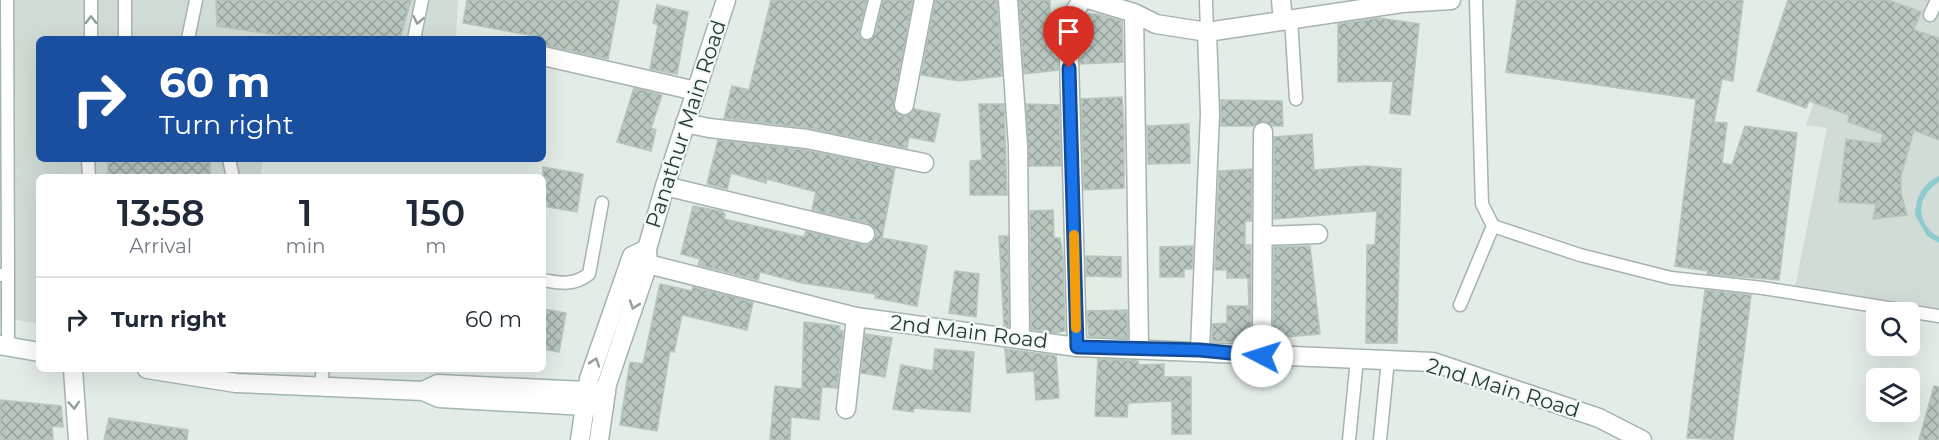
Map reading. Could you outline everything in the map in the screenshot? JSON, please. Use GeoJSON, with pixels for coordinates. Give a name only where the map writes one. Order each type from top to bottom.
{"type":"FeatureCollection","features":[{"type":"Feature","properties":{"kind":"street","name":"Panathur Main Road"},"geometry":{"type":"LineString","coordinates":[[599,440],[605,399],[647,257],[665,186],[726,0]]}},
{"type":"Feature","properties":{"kind":"street"},"geometry":{"type":"LineString","coordinates":[[904,105],[924,0]]}},
{"type":"Feature","properties":{"kind":"street"},"geometry":{"type":"LineString","coordinates":[[1008,0],[1018,146],[1020,338]]}},
{"type":"Feature","properties":{"kind":"street"},"geometry":{"type":"LineString","coordinates":[[1077,347],[1068,22],[1082,0]]}},
{"type":"Feature","properties":{"kind":"street"},"geometry":{"type":"LineString","coordinates":[[1091,0],[1134,13],[1156,24],[1207,32],[1411,1],[1450,0]]}},
{"type":"Feature","properties":{"kind":"street"},"geometry":{"type":"LineString","coordinates":[[1281,0],[1287,20]]}},
{"type":"Feature","properties":{"kind":"street"},"geometry":{"type":"LineString","coordinates":[[1134,13],[1139,348]]}},
{"type":"Feature","properties":{"kind":"street"},"geometry":{"type":"LineString","coordinates":[[1200,350],[1209,114],[1207,32]]}},
{"type":"Feature","properties":{"kind":"street"},"geometry":{"type":"LineString","coordinates":[[546,57],[696,91]]}},
{"type":"Feature","properties":{"kind":"street"},"geometry":{"type":"LineString","coordinates":[[685,123],[709,128],[807,139],[924,163]]}},
{"type":"Feature","properties":{"kind":"street"},"geometry":{"type":"LineString","coordinates":[[1262,356],[1263,132]]}},
{"type":"Feature","properties":{"kind":"street"},"geometry":{"type":"LineString","coordinates":[[665,186],[865,234]]}},
{"type":"Feature","properties":{"kind":"street"},"geometry":{"type":"LineString","coordinates":[[1263,236],[1317,234]]}},
{"type":"Feature","properties":{"kind":"street","name":"Panathur Main Road"},"geometry":{"type":"LineString","coordinates":[[580,440],[586,399],[632,256],[647,257]]}},
{"type":"Feature","properties":{"kind":"street","name":"2nd Main Road"},"geometry":{"type":"LineString","coordinates":[[647,257],[856,317],[1077,347],[1200,350],[1262,356],[1433,362],[1599,418],[1642,440]]}},
{"type":"Feature","properties":{"kind":"street"},"geometry":{"type":"LineString","coordinates":[[846,409],[856,317]]}},
{"type":"Feature","properties":{"kind":"street"},"geometry":{"type":"LineString","coordinates":[[4,346],[36,351]]}},
{"type":"Feature","properties":{"kind":"street"},"geometry":{"type":"LineString","coordinates":[[73,372],[78,440]]}},
{"type":"Feature","properties":{"kind":"street"},"geometry":{"type":"LineString","coordinates":[[166,372],[236,383],[320,388],[423,390],[438,384],[605,399]]}},
{"type":"Feature","properties":{"kind":"lane"},"geometry":{"type":"LineString","coordinates":[[4,346],[7,0]]}},
{"type":"Feature","properties":{"kind":"lane"},"geometry":{"type":"LineString","coordinates":[[91,0],[91,36]]}},
{"type":"Feature","properties":{"kind":"lane"},"geometry":{"type":"LineString","coordinates":[[125,0],[125,36]]}},
{"type":"Feature","properties":{"kind":"lane"},"geometry":{"type":"LineString","coordinates":[[189,36],[196,0]]}},
{"type":"Feature","properties":{"kind":"lane"},"geometry":{"type":"LineString","coordinates":[[415,36],[422,0]]}},
{"type":"Feature","properties":{"kind":"lane"},"geometry":{"type":"LineString","coordinates":[[867,33],[875,0]]}},
{"type":"Feature","properties":{"kind":"lane"},"geometry":{"type":"LineString","coordinates":[[1206,0],[1207,32]]}},
{"type":"Feature","properties":{"kind":"lane"},"geometry":{"type":"LineString","coordinates":[[1476,0],[1482,204],[1493,226],[1580,255],[1671,278],[1763,288],[1939,315]]}},
{"type":"Feature","properties":{"kind":"lane"},"geometry":{"type":"LineString","coordinates":[[1930,15],[1936,0]]}},
{"type":"Feature","properties":{"kind":"lane"},"geometry":{"type":"LineString","coordinates":[[1287,20],[1296,99]]}},
{"type":"Feature","properties":{"kind":"lane"},"geometry":{"type":"LineString","coordinates":[[546,280],[567,284],[579,282],[589,274],[602,203]]}},
{"type":"Feature","properties":{"kind":"lane"},"geometry":{"type":"LineString","coordinates":[[1460,305],[1493,226]]}},
{"type":"Feature","properties":{"kind":"lane"},"geometry":{"type":"LineString","coordinates":[[1349,440],[1357,359]]}},
{"type":"Feature","properties":{"kind":"lane"},"geometry":{"type":"LineString","coordinates":[[1380,440],[1388,360]]}},
{"type":"Feature","properties":{"kind":"lane"},"geometry":{"type":"LineString","coordinates":[[320,388],[323,372]]}},
{"type":"Feature","properties":{"kind":"shaded area"},"geometry":{"type":"Polygon","coordinates":[[[0,0],[458,0],[456,36],[36,36],[36,162],[262,162],[260,174],[36,174],[36,323],[0,317],[0,0]]]}},
{"type":"Feature","properties":{"kind":"shaded area"},"geometry":{"type":"Polygon","coordinates":[[[1851,0],[1939,0],[1939,309],[1920,306],[1920,302],[1893,302],[1795,287],[1827,128],[1806,125],[1851,0]]]}},
{"type":"Feature","properties":{"kind":"water"},"geometry":{"type":"Polygon","coordinates":[[[1939,176],[1939,182],[1926,195],[1921,210],[1926,224],[1939,237],[1939,243],[1927,236],[1915,215],[1917,202],[1924,187],[1939,176]]]}},
{"type":"Feature","properties":{"kind":"building"},"geometry":{"type":"Polygon","coordinates":[[[216,0],[411,0],[401,36],[283,36],[217,26],[216,0]]]}},
{"type":"Feature","properties":{"kind":"building"},"geometry":{"type":"Polygon","coordinates":[[[467,0],[619,0],[608,59],[546,46],[546,36],[534,36],[463,23],[467,0]]]}},
{"type":"Feature","properties":{"kind":"building"},"geometry":{"type":"Polygon","coordinates":[[[771,0],[867,0],[859,32],[861,39],[866,41],[875,35],[883,0],[913,0],[893,108],[902,116],[908,115],[914,109],[940,114],[934,142],[909,137],[907,148],[808,128],[724,118],[732,86],[749,90],[771,0]]]}},
{"type":"Feature","properties":{"kind":"building"},"geometry":{"type":"Polygon","coordinates":[[[935,0],[997,0],[1002,76],[959,81],[921,75],[935,0]]]}},
{"type":"Feature","properties":{"kind":"building"},"geometry":{"type":"Polygon","coordinates":[[[1019,0],[1050,0],[1050,16],[1059,15],[1058,70],[1024,74],[1019,0]]]}},
{"type":"Feature","properties":{"kind":"building"},"geometry":{"type":"Polygon","coordinates":[[[1517,0],[1743,0],[1733,81],[1722,79],[1714,122],[1727,123],[1722,163],[1732,165],[1745,126],[1797,133],[1779,280],[1707,274],[1708,271],[1675,266],[1696,99],[1506,72],[1517,0]]]}},
{"type":"Feature","properties":{"kind":"building"},"geometry":{"type":"Polygon","coordinates":[[[1788,0],[1888,0],[1921,12],[1914,30],[1939,38],[1939,140],[1914,130],[1901,176],[1901,193],[1907,215],[1873,219],[1876,204],[1839,202],[1846,139],[1881,144],[1883,134],[1848,122],[1849,115],[1809,101],[1806,108],[1757,91],[1788,0]]]}},
{"type":"Feature","properties":{"kind":"building"},"geometry":{"type":"Polygon","coordinates":[[[657,5],[688,12],[677,74],[650,69],[658,25],[653,23],[657,5]]]}},
{"type":"Feature","properties":{"kind":"building"},"geometry":{"type":"Polygon","coordinates":[[[1086,14],[1097,14],[1122,21],[1123,62],[1080,64],[1079,25],[1086,14]]]}},
{"type":"Feature","properties":{"kind":"building"},"geometry":{"type":"Polygon","coordinates":[[[1379,18],[1419,24],[1410,115],[1390,113],[1393,81],[1338,82],[1338,24],[1379,18]]]}},
{"type":"Feature","properties":{"kind":"building"},"geometry":{"type":"Polygon","coordinates":[[[634,88],[662,95],[651,128],[656,130],[651,151],[617,142],[634,88]]]}},
{"type":"Feature","properties":{"kind":"building"},"geometry":{"type":"Polygon","coordinates":[[[1122,97],[1124,188],[1084,190],[1081,99],[1122,97]]]}},
{"type":"Feature","properties":{"kind":"building"},"geometry":{"type":"Polygon","coordinates":[[[1221,100],[1282,101],[1283,126],[1273,126],[1262,121],[1253,126],[1221,126],[1221,100]]]}},
{"type":"Feature","properties":{"kind":"building"},"geometry":{"type":"Polygon","coordinates":[[[979,104],[1004,104],[1007,195],[970,195],[970,161],[982,160],[979,104]]]}},
{"type":"Feature","properties":{"kind":"building"},"geometry":{"type":"Polygon","coordinates":[[[1026,104],[1059,105],[1061,166],[1029,166],[1026,104]]]}},
{"type":"Feature","properties":{"kind":"building"},"geometry":{"type":"Polygon","coordinates":[[[1189,124],[1190,163],[1148,164],[1147,126],[1189,124]]]}},
{"type":"Feature","properties":{"kind":"building"},"geometry":{"type":"Polygon","coordinates":[[[1312,134],[1314,170],[1366,166],[1401,169],[1397,343],[1366,343],[1367,245],[1375,245],[1377,211],[1274,219],[1274,137],[1312,134]]]}},
{"type":"Feature","properties":{"kind":"building"},"geometry":{"type":"Polygon","coordinates":[[[718,140],[805,150],[895,168],[882,238],[927,246],[917,306],[875,298],[875,294],[802,283],[760,272],[758,280],[698,265],[700,259],[681,254],[693,206],[721,211],[725,214],[724,219],[804,237],[806,231],[869,245],[876,237],[876,230],[868,223],[812,210],[816,192],[767,179],[766,183],[731,173],[727,189],[707,184],[718,140]]]}},
{"type":"Feature","properties":{"kind":"building"},"geometry":{"type":"Polygon","coordinates":[[[108,162],[210,162],[210,174],[108,174],[108,162]]]}},
{"type":"Feature","properties":{"kind":"building"},"geometry":{"type":"Polygon","coordinates":[[[543,167],[583,174],[577,212],[546,207],[546,174],[543,174],[543,167]]]}},
{"type":"Feature","properties":{"kind":"building"},"geometry":{"type":"Polygon","coordinates":[[[1252,169],[1251,221],[1245,221],[1245,245],[1251,245],[1251,343],[1212,341],[1212,324],[1227,323],[1227,306],[1249,306],[1248,278],[1227,278],[1227,270],[1215,270],[1219,171],[1252,169]]]}},
{"type":"Feature","properties":{"kind":"building"},"geometry":{"type":"Polygon","coordinates":[[[1053,210],[1054,238],[1060,238],[1063,256],[1065,331],[1054,333],[1031,329],[1030,211],[1053,210]]]}},
{"type":"Feature","properties":{"kind":"building"},"geometry":{"type":"Polygon","coordinates":[[[999,236],[1008,236],[1009,326],[1004,326],[999,236]]]}},
{"type":"Feature","properties":{"kind":"building"},"geometry":{"type":"Polygon","coordinates":[[[1193,246],[1192,269],[1184,269],[1184,277],[1160,277],[1160,247],[1193,246]]]}},
{"type":"Feature","properties":{"kind":"building"},"geometry":{"type":"Polygon","coordinates":[[[1310,246],[1320,334],[1273,338],[1274,247],[1310,246]]]}},
{"type":"Feature","properties":{"kind":"building"},"geometry":{"type":"Polygon","coordinates":[[[1086,256],[1121,257],[1121,277],[1086,276],[1086,256]]]}},
{"type":"Feature","properties":{"kind":"building"},"geometry":{"type":"Polygon","coordinates":[[[955,271],[979,274],[976,317],[949,313],[955,271]]]}},
{"type":"Feature","properties":{"kind":"building"},"geometry":{"type":"Polygon","coordinates":[[[660,284],[692,291],[693,287],[753,302],[747,330],[682,315],[674,352],[670,351],[657,431],[620,425],[630,362],[643,364],[660,284]]]}},
{"type":"Feature","properties":{"kind":"building"},"geometry":{"type":"Polygon","coordinates":[[[1705,290],[1751,295],[1733,440],[1687,438],[1705,290]]]}},
{"type":"Feature","properties":{"kind":"building"},"geometry":{"type":"Polygon","coordinates":[[[546,310],[566,313],[559,352],[546,350],[546,310]]]}},
{"type":"Feature","properties":{"kind":"building"},"geometry":{"type":"Polygon","coordinates":[[[1127,310],[1128,338],[1089,336],[1087,311],[1127,310]]]}},
{"type":"Feature","properties":{"kind":"building"},"geometry":{"type":"Polygon","coordinates":[[[804,322],[840,326],[839,330],[843,331],[837,388],[822,387],[819,420],[791,417],[790,440],[770,440],[775,386],[802,389],[804,322]]]}},
{"type":"Feature","properties":{"kind":"building"},"geometry":{"type":"Polygon","coordinates":[[[865,334],[892,338],[885,377],[861,373],[865,334]]]}},
{"type":"Feature","properties":{"kind":"building"},"geometry":{"type":"Polygon","coordinates":[[[935,349],[974,352],[970,412],[914,408],[913,412],[893,409],[901,365],[933,371],[935,349]]]}},
{"type":"Feature","properties":{"kind":"building"},"geometry":{"type":"Polygon","coordinates":[[[1005,349],[1056,356],[1059,398],[1036,400],[1034,371],[1007,373],[1005,349]]]}},
{"type":"Feature","properties":{"kind":"building"},"geometry":{"type":"Polygon","coordinates":[[[1098,359],[1138,361],[1138,365],[1164,364],[1164,377],[1191,377],[1191,434],[1172,434],[1172,401],[1128,403],[1127,417],[1095,416],[1098,359]]]}},
{"type":"Feature","properties":{"kind":"building"},"geometry":{"type":"Polygon","coordinates":[[[1934,386],[1939,387],[1939,440],[1919,440],[1934,386]]]}},
{"type":"Feature","properties":{"kind":"building"},"geometry":{"type":"Polygon","coordinates":[[[0,400],[61,406],[63,427],[52,426],[53,440],[0,440],[0,400]]]}},
{"type":"Feature","properties":{"kind":"building"},"geometry":{"type":"Polygon","coordinates":[[[109,418],[188,430],[187,440],[104,440],[109,418]]]}},
{"type":"Feature","properties":{"kind":"slow traffic"},"geometry":{"type":"LineString","coordinates":[[1074,235],[1076,328]]}},
{"type":"Feature","properties":{"kind":"route"},"geometry":{"type":"LineString","coordinates":[[1069,68],[1077,347],[1200,350],[1262,356]]}}]}
